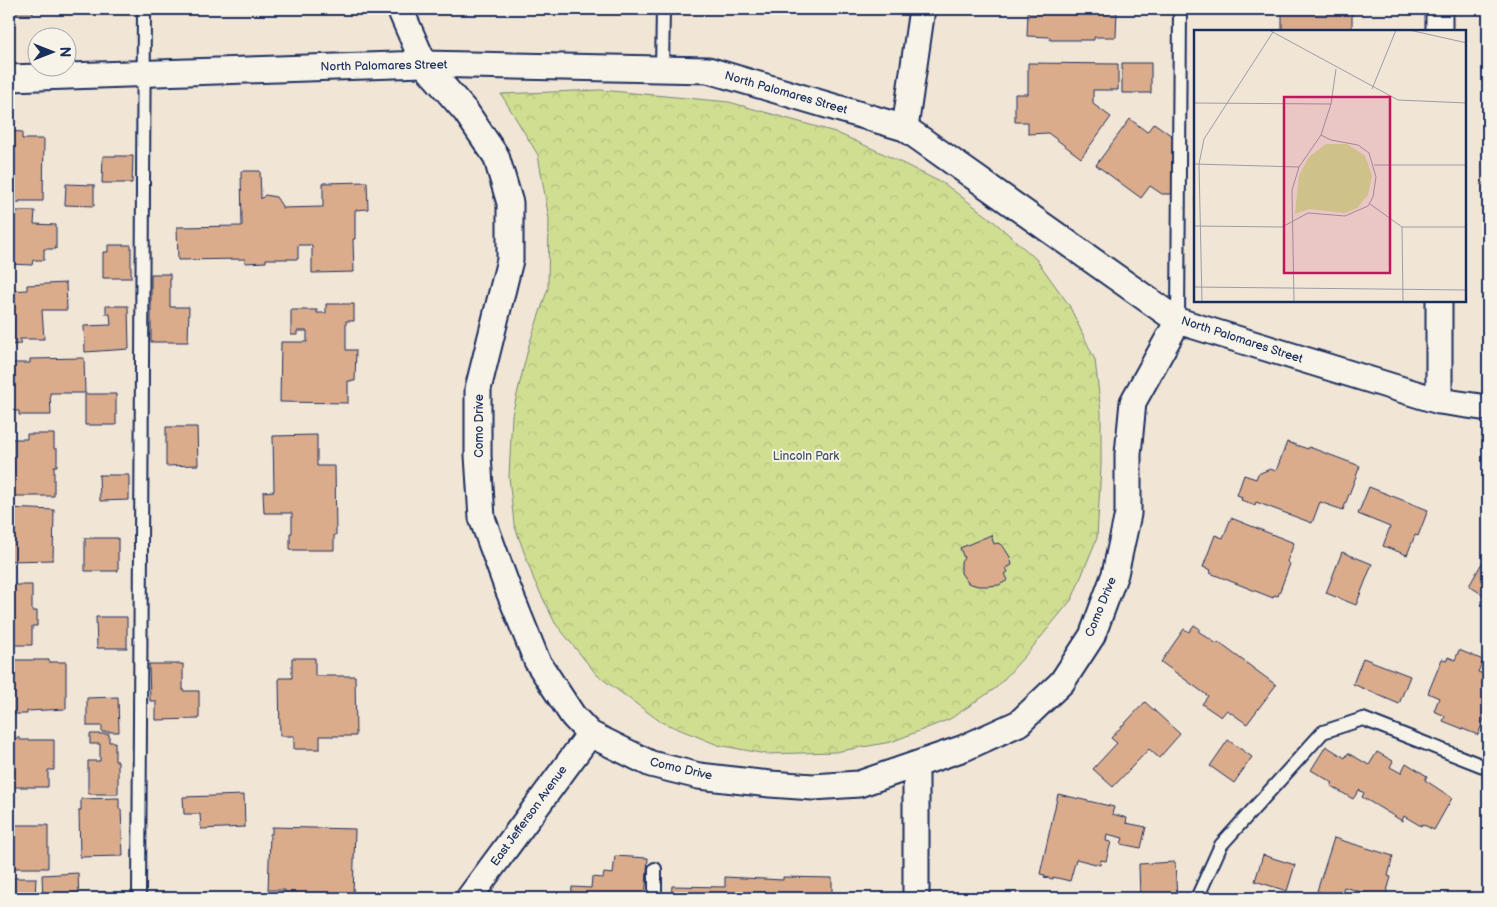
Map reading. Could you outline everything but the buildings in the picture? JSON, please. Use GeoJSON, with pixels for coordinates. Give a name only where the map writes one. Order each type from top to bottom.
{"type":"FeatureCollection","features":[{"type":"Feature","properties":{"kind":"street"},"geometry":{"type":"LineString","coordinates":[[400,9],[424,64]]}},
{"type":"Feature","properties":{"kind":"street"},"geometry":{"type":"LineString","coordinates":[[905,128],[922,9]]}},
{"type":"Feature","properties":{"kind":"street"},"geometry":{"type":"LineString","coordinates":[[1439,9],[1439,30]]}},
{"type":"Feature","properties":{"kind":"street","name":"North Palomares Street"},"geometry":{"type":"LineString","coordinates":[[9,78],[424,64],[708,70],[905,128],[1178,321],[1439,401],[1488,408]]}},
{"type":"Feature","properties":{"kind":"street","name":"Como Drive"},"geometry":{"type":"LineString","coordinates":[[424,64],[466,112],[496,156],[510,203],[510,260],[478,389],[478,456],[482,518],[537,661],[573,716],[590,734],[651,764],[699,776],[770,784],[813,787],[859,784],[964,748],[1019,723],[1062,682],[1092,636],[1115,574],[1128,514],[1128,454],[1133,402],[1178,321]]}},
{"type":"Feature","properties":{"kind":"street"},"geometry":{"type":"LineString","coordinates":[[1439,302],[1439,401]]}},
{"type":"Feature","properties":{"kind":"street","name":"East Jefferson Avenue"},"geometry":{"type":"LineString","coordinates":[[469,898],[590,734]]}},
{"type":"Feature","properties":{"kind":"street"},"geometry":{"type":"LineString","coordinates":[[916,766],[916,898]]}},
{"type":"Feature","properties":{"kind":"lane"},"geometry":{"type":"LineString","coordinates":[[139,898],[144,9]]}},
{"type":"Feature","properties":{"kind":"lane"},"geometry":{"type":"LineString","coordinates":[[662,70],[663,9]]}},
{"type":"Feature","properties":{"kind":"lane"},"geometry":{"type":"LineString","coordinates":[[1178,321],[1180,9]]}},
{"type":"Feature","properties":{"kind":"lane"},"geometry":{"type":"LineString","coordinates":[[1197,898],[1221,845],[1323,732],[1363,719],[1488,768]]}},
{"type":"Feature","properties":{"kind":"lane"},"geometry":{"type":"LineString","coordinates":[[655,869],[655,898]]}},
{"type":"Feature","properties":{"kind":"green space","name":"Lincoln Park"},"geometry":{"type":"Polygon","coordinates":[[[601,90],[729,102],[835,132],[882,153],[946,185],[991,219],[1036,259],[1069,305],[1095,360],[1101,412],[1101,466],[1097,538],[1072,599],[996,688],[950,719],[891,742],[835,752],[766,754],[718,745],[661,722],[597,675],[555,623],[534,580],[514,524],[509,477],[512,415],[529,345],[548,288],[549,219],[538,155],[501,94],[601,90]]]}}]}
